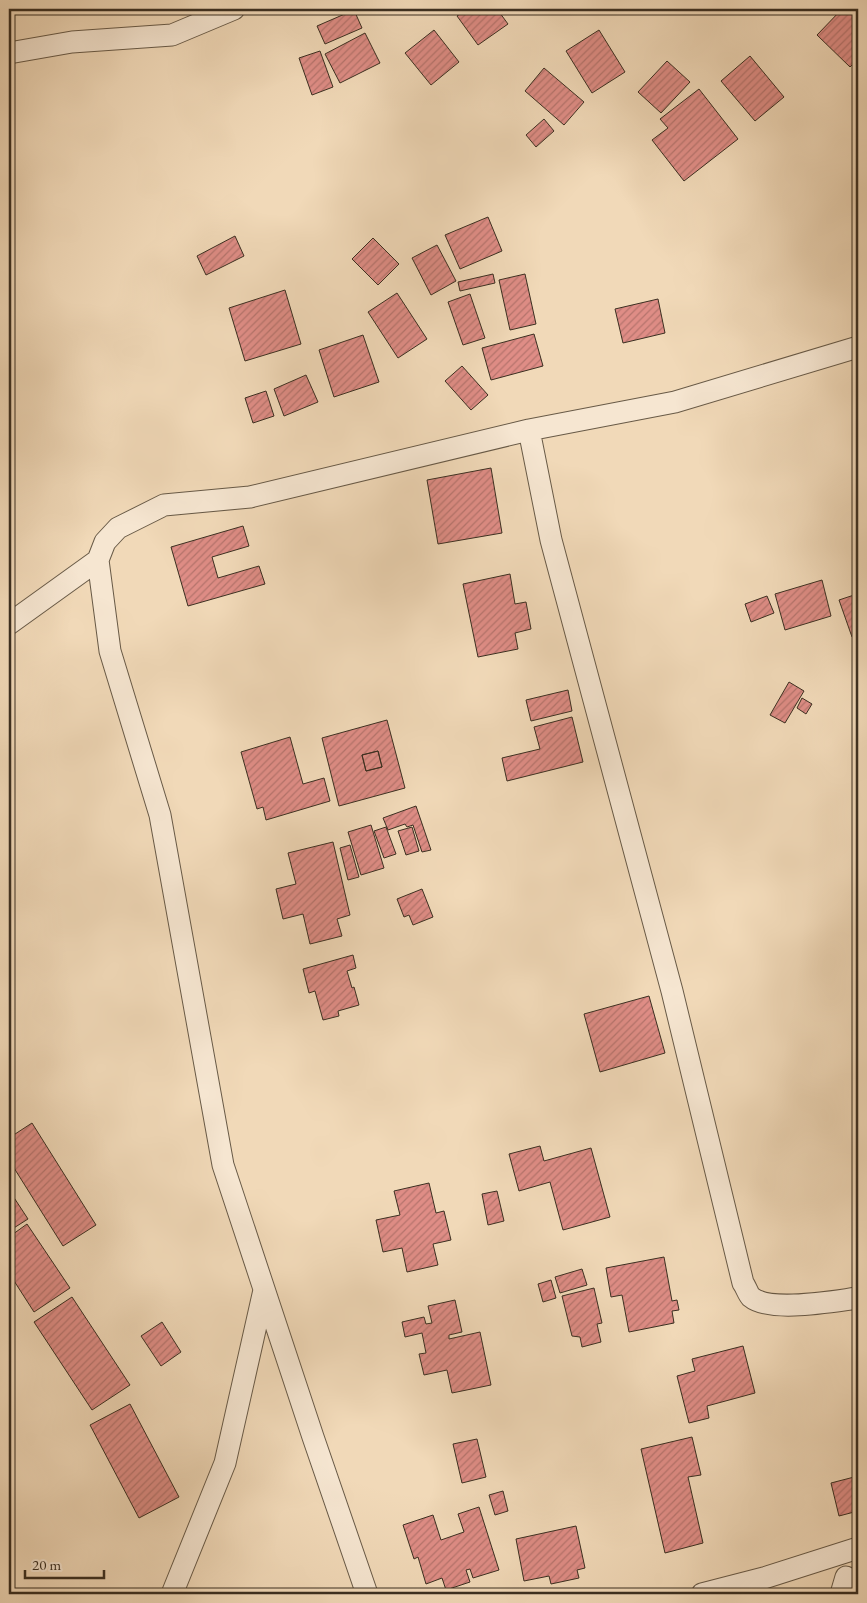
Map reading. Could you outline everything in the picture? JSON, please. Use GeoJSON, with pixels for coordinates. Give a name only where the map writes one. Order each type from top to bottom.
{"type":"FeatureCollection","features":[{"type":"Feature","properties":{"kind":"street"},"geometry":{"type":"LineString","coordinates":[[9,53],[72,42],[172,35],[234,9]]}},
{"type":"Feature","properties":{"kind":"street"},"geometry":{"type":"LineString","coordinates":[[367,1594],[223,1165],[160,815],[110,651],[98,560],[105,542],[118,528],[164,505],[250,497],[529,430],[675,402],[858,347]]}},
{"type":"Feature","properties":{"kind":"street"},"geometry":{"type":"LineString","coordinates":[[529,430],[551,540],[672,991],[743,1283],[752,1297],[767,1303],[800,1306],[858,1298]]}},
{"type":"Feature","properties":{"kind":"street"},"geometry":{"type":"LineString","coordinates":[[9,624],[98,560]]}},
{"type":"Feature","properties":{"kind":"street"},"geometry":{"type":"LineString","coordinates":[[172,1594],[225,1463],[264,1290]]}},
{"type":"Feature","properties":{"kind":"street"},"geometry":{"type":"LineString","coordinates":[[702,1594],[764,1578],[858,1548]]}},
{"type":"Feature","properties":{"kind":"building"},"geometry":{"type":"Polygon","coordinates":[[[467,9],[497,9],[508,24],[478,45],[457,16],[467,9]]]}},
{"type":"Feature","properties":{"kind":"building"},"geometry":{"type":"Polygon","coordinates":[[[842,9],[858,9],[858,59],[850,67],[817,35],[842,9]]]}},
{"type":"Feature","properties":{"kind":"building"},"geometry":{"type":"Polygon","coordinates":[[[354,10],[362,28],[325,44],[317,26],[354,10]]]}},
{"type":"Feature","properties":{"kind":"building"},"geometry":{"type":"Polygon","coordinates":[[[434,30],[459,62],[431,85],[405,53],[434,30]]]}},
{"type":"Feature","properties":{"kind":"building"},"geometry":{"type":"Polygon","coordinates":[[[599,30],[625,72],[592,93],[566,51],[599,30]]]}},
{"type":"Feature","properties":{"kind":"building"},"geometry":{"type":"Polygon","coordinates":[[[365,33],[380,63],[340,83],[325,54],[365,33]]]}},
{"type":"Feature","properties":{"kind":"building"},"geometry":{"type":"Polygon","coordinates":[[[320,51],[333,87],[312,95],[299,58],[320,51]]]}},
{"type":"Feature","properties":{"kind":"building"},"geometry":{"type":"Polygon","coordinates":[[[750,56],[784,97],[755,121],[721,81],[750,56]]]}},
{"type":"Feature","properties":{"kind":"building"},"geometry":{"type":"Polygon","coordinates":[[[667,61],[690,82],[661,113],[638,92],[667,61]]]}},
{"type":"Feature","properties":{"kind":"building"},"geometry":{"type":"Polygon","coordinates":[[[544,68],[584,102],[564,125],[525,91],[544,68]]]}},
{"type":"Feature","properties":{"kind":"building"},"geometry":{"type":"Polygon","coordinates":[[[699,89],[738,139],[684,181],[652,140],[668,128],[660,119],[699,89]]]}},
{"type":"Feature","properties":{"kind":"building"},"geometry":{"type":"Polygon","coordinates":[[[544,119],[554,131],[536,147],[526,135],[544,119]]]}},
{"type":"Feature","properties":{"kind":"building"},"geometry":{"type":"Polygon","coordinates":[[[488,217],[502,251],[460,269],[445,235],[488,217]]]}},
{"type":"Feature","properties":{"kind":"building"},"geometry":{"type":"Polygon","coordinates":[[[235,236],[244,256],[206,275],[197,256],[235,236]]]}},
{"type":"Feature","properties":{"kind":"building"},"geometry":{"type":"Polygon","coordinates":[[[373,238],[399,264],[378,285],[352,259],[373,238]]]}},
{"type":"Feature","properties":{"kind":"building"},"geometry":{"type":"Polygon","coordinates":[[[437,245],[456,281],[431,295],[412,258],[437,245]]]}},
{"type":"Feature","properties":{"kind":"building"},"geometry":{"type":"Polygon","coordinates":[[[493,274],[495,283],[460,291],[458,282],[493,274]]]}},
{"type":"Feature","properties":{"kind":"building"},"geometry":{"type":"Polygon","coordinates":[[[525,274],[536,324],[510,330],[499,280],[525,274]]]}},
{"type":"Feature","properties":{"kind":"building"},"geometry":{"type":"Polygon","coordinates":[[[285,290],[301,344],[245,361],[229,308],[285,290]]]}},
{"type":"Feature","properties":{"kind":"building"},"geometry":{"type":"Polygon","coordinates":[[[397,293],[427,339],[398,358],[368,312],[397,293]]]}},
{"type":"Feature","properties":{"kind":"building"},"geometry":{"type":"Polygon","coordinates":[[[470,294],[485,338],[463,345],[448,302],[470,294]]]}},
{"type":"Feature","properties":{"kind":"building"},"geometry":{"type":"Polygon","coordinates":[[[658,299],[665,333],[623,343],[615,309],[658,299]]]}},
{"type":"Feature","properties":{"kind":"building"},"geometry":{"type":"Polygon","coordinates":[[[534,334],[543,366],[491,380],[482,348],[534,334]]]}},
{"type":"Feature","properties":{"kind":"building"},"geometry":{"type":"Polygon","coordinates":[[[363,335],[379,382],[334,397],[319,350],[363,335]]]}},
{"type":"Feature","properties":{"kind":"building"},"geometry":{"type":"Polygon","coordinates":[[[462,366],[488,395],[471,410],[445,381],[462,366]]]}},
{"type":"Feature","properties":{"kind":"building"},"geometry":{"type":"Polygon","coordinates":[[[306,375],[318,402],[284,416],[274,389],[306,375]]]}},
{"type":"Feature","properties":{"kind":"building"},"geometry":{"type":"Polygon","coordinates":[[[266,391],[274,416],[253,423],[245,398],[266,391]]]}},
{"type":"Feature","properties":{"kind":"building"},"geometry":{"type":"Polygon","coordinates":[[[491,468],[502,533],[438,544],[427,480],[491,468]]]}},
{"type":"Feature","properties":{"kind":"building"},"geometry":{"type":"Polygon","coordinates":[[[243,526],[249,546],[212,557],[218,578],[259,566],[265,584],[188,606],[171,547],[243,526]]]}},
{"type":"Feature","properties":{"kind":"building"},"geometry":{"type":"Polygon","coordinates":[[[510,574],[515,604],[526,602],[531,629],[515,633],[518,649],[478,657],[463,584],[510,574]]]}},
{"type":"Feature","properties":{"kind":"building"},"geometry":{"type":"Polygon","coordinates":[[[822,580],[831,616],[785,630],[775,594],[822,580]]]}},
{"type":"Feature","properties":{"kind":"building"},"geometry":{"type":"Polygon","coordinates":[[[857,594],[858,635],[852,637],[839,600],[857,594]]]}},
{"type":"Feature","properties":{"kind":"building"},"geometry":{"type":"Polygon","coordinates":[[[767,596],[774,613],[751,622],[745,604],[767,596]]]}},
{"type":"Feature","properties":{"kind":"building"},"geometry":{"type":"Polygon","coordinates":[[[789,682],[804,691],[785,723],[770,715],[789,682]]]}},
{"type":"Feature","properties":{"kind":"building"},"geometry":{"type":"Polygon","coordinates":[[[568,690],[572,711],[531,721],[526,700],[568,690]]]}},
{"type":"Feature","properties":{"kind":"building"},"geometry":{"type":"Polygon","coordinates":[[[802,698],[812,704],[806,714],[797,708],[802,698]]]}},
{"type":"Feature","properties":{"kind":"building"},"geometry":{"type":"Polygon","coordinates":[[[572,717],[583,762],[507,781],[502,758],[540,749],[534,727],[572,717]]]}},
{"type":"Feature","properties":{"kind":"building"},"geometry":{"type":"Polygon","coordinates":[[[387,720],[405,788],[339,806],[322,738],[387,720]],[[378,751],[362,755],[366,771],[382,767],[378,751]]]}},
{"type":"Feature","properties":{"kind":"building"},"geometry":{"type":"Polygon","coordinates":[[[290,737],[303,784],[324,778],[330,801],[266,820],[263,807],[257,809],[241,752],[290,737]]]}},
{"type":"Feature","properties":{"kind":"building"},"geometry":{"type":"Polygon","coordinates":[[[378,751],[382,767],[366,771],[362,755],[378,751]]]}},
{"type":"Feature","properties":{"kind":"building"},"geometry":{"type":"Polygon","coordinates":[[[416,806],[431,850],[422,852],[413,825],[407,827],[405,824],[388,830],[383,818],[416,806]]]}},
{"type":"Feature","properties":{"kind":"building"},"geometry":{"type":"Polygon","coordinates":[[[371,825],[384,868],[361,875],[348,832],[371,825]]]}},
{"type":"Feature","properties":{"kind":"building"},"geometry":{"type":"Polygon","coordinates":[[[386,827],[396,854],[384,858],[374,831],[386,827]]]}},
{"type":"Feature","properties":{"kind":"building"},"geometry":{"type":"Polygon","coordinates":[[[412,827],[419,851],[406,855],[398,831],[412,827]]]}},
{"type":"Feature","properties":{"kind":"building"},"geometry":{"type":"Polygon","coordinates":[[[333,842],[350,915],[337,919],[342,936],[310,944],[303,914],[283,919],[276,889],[296,884],[288,853],[333,842]]]}},
{"type":"Feature","properties":{"kind":"building"},"geometry":{"type":"Polygon","coordinates":[[[350,845],[359,877],[348,880],[340,848],[350,845]]]}},
{"type":"Feature","properties":{"kind":"building"},"geometry":{"type":"Polygon","coordinates":[[[422,889],[433,917],[413,925],[409,915],[404,917],[397,899],[422,889]]]}},
{"type":"Feature","properties":{"kind":"building"},"geometry":{"type":"Polygon","coordinates":[[[353,955],[356,968],[347,971],[359,1005],[338,1011],[339,1016],[323,1020],[315,991],[309,993],[303,969],[353,955]]]}},
{"type":"Feature","properties":{"kind":"building"},"geometry":{"type":"Polygon","coordinates":[[[649,996],[665,1053],[600,1072],[584,1014],[649,996]]]}},
{"type":"Feature","properties":{"kind":"building"},"geometry":{"type":"Polygon","coordinates":[[[32,1123],[96,1225],[63,1246],[9,1160],[9,1138],[32,1123]]]}},
{"type":"Feature","properties":{"kind":"building"},"geometry":{"type":"Polygon","coordinates":[[[540,1146],[544,1161],[591,1148],[610,1217],[563,1230],[550,1182],[519,1191],[509,1154],[540,1146]]]}},
{"type":"Feature","properties":{"kind":"building"},"geometry":{"type":"Polygon","coordinates":[[[429,1183],[436,1213],[444,1211],[451,1240],[433,1244],[438,1265],[407,1272],[402,1248],[383,1252],[376,1220],[400,1215],[394,1191],[429,1183]]]}},
{"type":"Feature","properties":{"kind":"building"},"geometry":{"type":"Polygon","coordinates":[[[9,1190],[28,1219],[9,1231],[9,1190]]]}},
{"type":"Feature","properties":{"kind":"building"},"geometry":{"type":"Polygon","coordinates":[[[497,1191],[504,1221],[488,1225],[482,1194],[497,1191]]]}},
{"type":"Feature","properties":{"kind":"building"},"geometry":{"type":"Polygon","coordinates":[[[27,1224],[70,1288],[34,1312],[9,1273],[9,1237],[27,1224]]]}},
{"type":"Feature","properties":{"kind":"building"},"geometry":{"type":"Polygon","coordinates":[[[664,1257],[672,1301],[677,1300],[679,1310],[672,1311],[674,1323],[629,1332],[622,1295],[611,1297],[606,1268],[664,1257]]]}},
{"type":"Feature","properties":{"kind":"building"},"geometry":{"type":"Polygon","coordinates":[[[582,1269],[587,1285],[560,1293],[555,1277],[582,1269]]]}},
{"type":"Feature","properties":{"kind":"building"},"geometry":{"type":"Polygon","coordinates":[[[551,1280],[556,1298],[543,1302],[538,1284],[551,1280]]]}},
{"type":"Feature","properties":{"kind":"building"},"geometry":{"type":"Polygon","coordinates":[[[594,1288],[602,1323],[597,1324],[601,1342],[582,1347],[580,1337],[572,1336],[562,1296],[594,1288]]]}},
{"type":"Feature","properties":{"kind":"building"},"geometry":{"type":"Polygon","coordinates":[[[72,1297],[130,1385],[92,1410],[34,1322],[72,1297]]]}},
{"type":"Feature","properties":{"kind":"building"},"geometry":{"type":"Polygon","coordinates":[[[455,1300],[462,1332],[449,1335],[449,1339],[480,1332],[491,1385],[452,1393],[447,1370],[424,1375],[419,1354],[426,1353],[422,1333],[405,1337],[402,1322],[424,1317],[426,1324],[432,1323],[428,1306],[455,1300]]]}},
{"type":"Feature","properties":{"kind":"building"},"geometry":{"type":"Polygon","coordinates":[[[162,1322],[181,1352],[161,1366],[141,1336],[162,1322]]]}},
{"type":"Feature","properties":{"kind":"building"},"geometry":{"type":"Polygon","coordinates":[[[743,1346],[755,1393],[707,1406],[709,1418],[689,1423],[677,1376],[695,1371],[692,1359],[743,1346]]]}},
{"type":"Feature","properties":{"kind":"building"},"geometry":{"type":"Polygon","coordinates":[[[130,1404],[179,1497],[139,1518],[90,1425],[130,1404]]]}},
{"type":"Feature","properties":{"kind":"building"},"geometry":{"type":"Polygon","coordinates":[[[692,1437],[701,1475],[688,1477],[703,1543],[665,1553],[641,1449],[692,1437]]]}},
{"type":"Feature","properties":{"kind":"building"},"geometry":{"type":"Polygon","coordinates":[[[477,1439],[486,1477],[462,1483],[453,1444],[477,1439]]]}},
{"type":"Feature","properties":{"kind":"building"},"geometry":{"type":"Polygon","coordinates":[[[858,1476],[858,1511],[839,1516],[831,1483],[858,1476]]]}},
{"type":"Feature","properties":{"kind":"building"},"geometry":{"type":"Polygon","coordinates":[[[503,1491],[508,1511],[495,1515],[489,1495],[503,1491]]]}},
{"type":"Feature","properties":{"kind":"building"},"geometry":{"type":"Polygon","coordinates":[[[479,1507],[499,1570],[473,1578],[470,1569],[466,1570],[470,1582],[446,1590],[442,1578],[426,1584],[418,1557],[414,1559],[403,1525],[433,1515],[441,1540],[464,1532],[458,1514],[479,1507]]]}},
{"type":"Feature","properties":{"kind":"building"},"geometry":{"type":"Polygon","coordinates":[[[576,1526],[585,1568],[577,1570],[579,1578],[551,1584],[549,1576],[524,1581],[516,1539],[576,1526]]]}}]}
